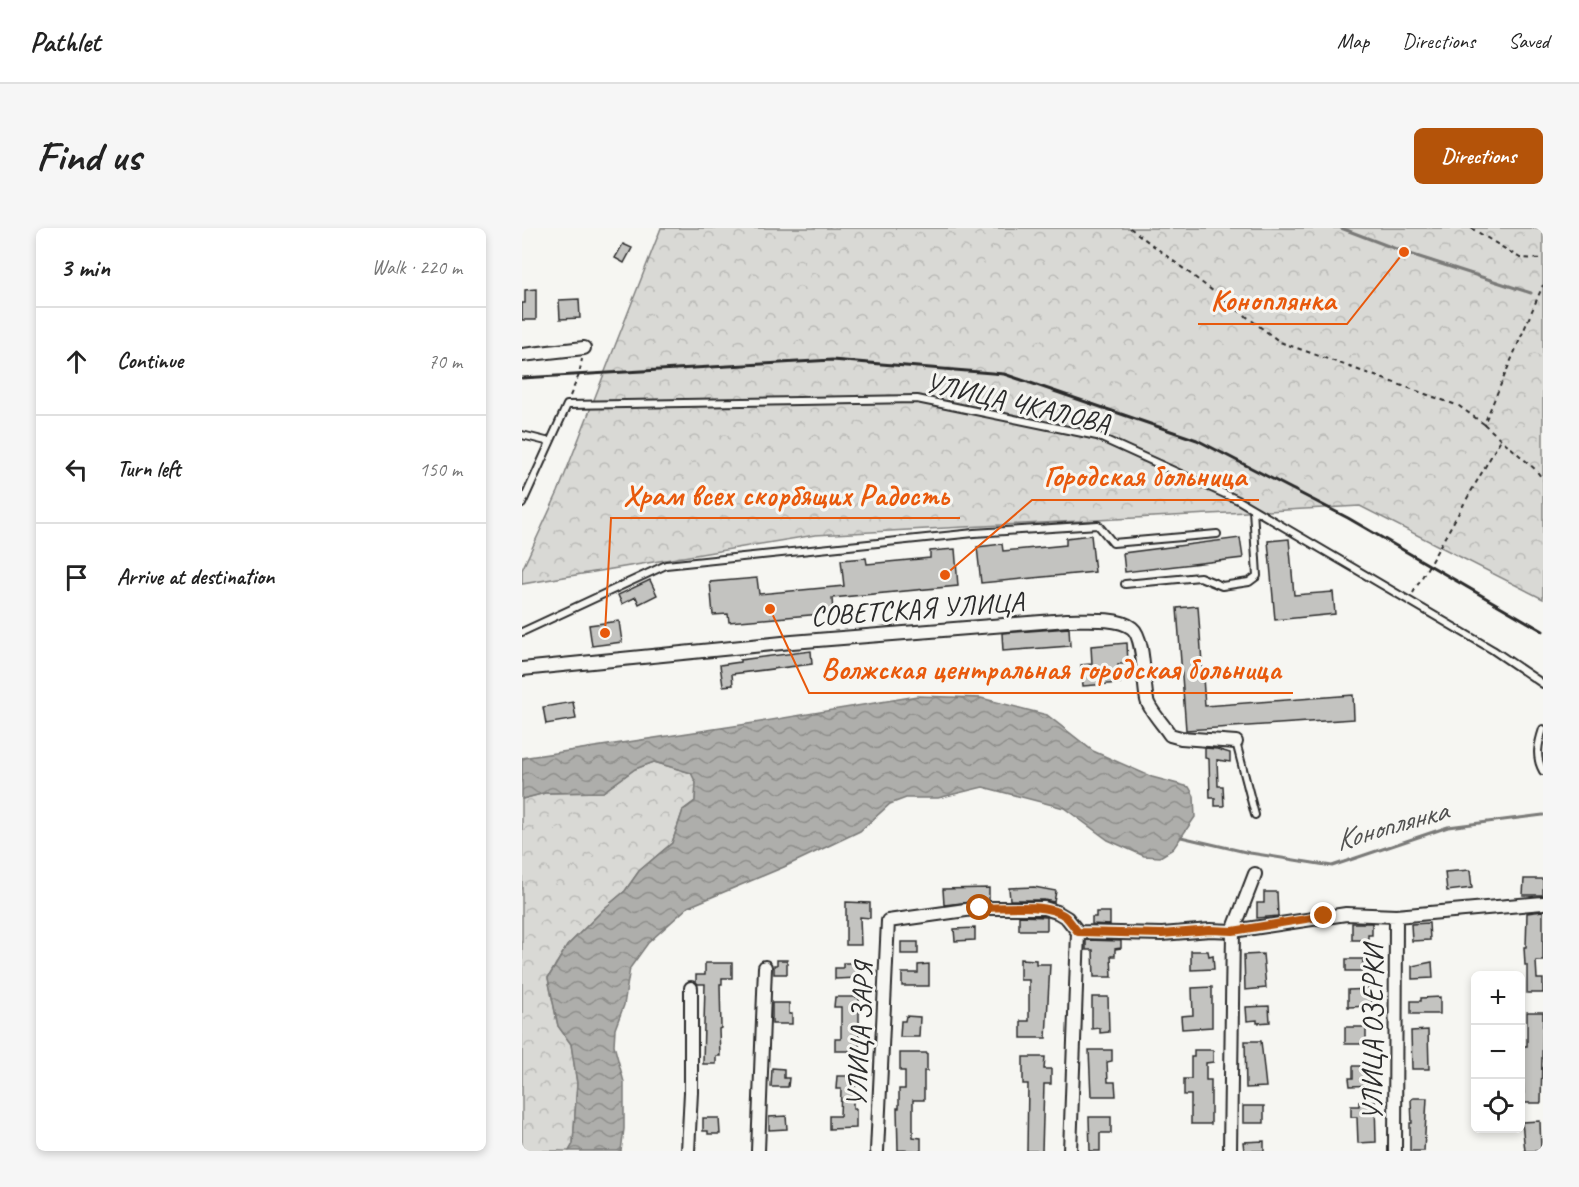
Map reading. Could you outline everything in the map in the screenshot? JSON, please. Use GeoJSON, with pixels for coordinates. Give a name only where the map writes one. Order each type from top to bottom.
{"type":"FeatureCollection","features":[{"type":"Feature","properties":{"kind":"street"},"geometry":{"type":"LineString","coordinates":[[522,355],[584,348]]}},
{"type":"Feature","properties":{"kind":"street","name":"СОВЕТСКАЯ УЛИЦА"},"geometry":{"type":"LineString","coordinates":[[522,669],[792,642],[1067,620],[1108,621],[1131,627],[1136,633],[1148,703],[1170,735],[1181,738],[1236,742]]}},
{"type":"Feature","properties":{"kind":"street"},"geometry":{"type":"LineString","coordinates":[[1230,1151],[1233,931],[1254,874]]}},
{"type":"Feature","properties":{"kind":"street"},"geometry":{"type":"LineString","coordinates":[[1070,1151],[1078,932],[1162,934],[1210,930],[1233,931],[1346,914],[1396,916],[1543,903]]}},
{"type":"Feature","properties":{"kind":"street","name":"УЛИЦА ЗАРЯ"},"geometry":{"type":"LineString","coordinates":[[877,1151],[888,921],[980,908],[1044,908],[1067,918],[1078,932]]}},
{"type":"Feature","properties":{"kind":"street","name":"УЛИЦА ОЗЕРКИ"},"geometry":{"type":"LineString","coordinates":[[1395,1151],[1396,916]]}},
{"type":"Feature","properties":{"kind":"street"},"geometry":{"type":"LineString","coordinates":[[758,1151],[765,968]]}},
{"type":"Feature","properties":{"kind":"street"},"geometry":{"type":"LineString","coordinates":[[688,1151],[691,1092],[691,988]]}},
{"type":"Feature","properties":{"kind":"lane","name":"УЛИЦА ЧКАЛОВА"},"geometry":{"type":"LineString","coordinates":[[567,405],[917,399],[1097,436],[1238,500],[1493,650],[1543,684]]}},
{"type":"Feature","properties":{"kind":"lane"},"geometry":{"type":"LineString","coordinates":[[522,504],[567,405]]}},
{"type":"Feature","properties":{"kind":"lane"},"geometry":{"type":"LineString","coordinates":[[522,435],[550,442]]}},
{"type":"Feature","properties":{"kind":"lane"},"geometry":{"type":"LineString","coordinates":[[1125,584],[1200,578],[1222,586],[1249,582],[1257,576],[1253,509]]}},
{"type":"Feature","properties":{"kind":"lane"},"geometry":{"type":"LineString","coordinates":[[522,632],[666,565],[974,533],[1098,525],[1113,543],[1217,534]]}},
{"type":"Feature","properties":{"kind":"lane"},"geometry":{"type":"LineString","coordinates":[[1543,729],[1537,750],[1538,762],[1543,771]]}},
{"type":"Feature","properties":{"kind":"lane"},"geometry":{"type":"LineString","coordinates":[[1236,742],[1255,815]]}},
{"type":"Feature","properties":{"kind":"path"},"geometry":{"type":"LineString","coordinates":[[1130,228],[1280,342],[1459,406],[1484,424],[1536,470],[1543,480]]}},
{"type":"Feature","properties":{"kind":"path"},"geometry":{"type":"LineString","coordinates":[[1471,228],[1520,258],[1543,259]]}},
{"type":"Feature","properties":{"kind":"path"},"geometry":{"type":"LineString","coordinates":[[1484,424],[1543,285]]}},
{"type":"Feature","properties":{"kind":"path"},"geometry":{"type":"LineString","coordinates":[[567,405],[579,375],[584,348]]}},
{"type":"Feature","properties":{"kind":"path"},"geometry":{"type":"LineString","coordinates":[[1409,600],[1501,439]]}},
{"type":"Feature","properties":{"kind":"green space"},"geometry":{"type":"Polygon","coordinates":[[[661,228],[1543,228],[1543,599],[1360,506],[815,535],[522,584],[522,570],[558,492],[661,228]]]}},
{"type":"Feature","properties":{"kind":"green space"},"geometry":{"type":"Polygon","coordinates":[[[654,762],[692,773],[696,783],[695,801],[683,810],[672,843],[639,871],[625,891],[567,946],[548,978],[558,1026],[571,1044],[577,1084],[573,1144],[569,1151],[522,1151],[522,799],[545,793],[603,792],[635,769],[654,762]]]}},
{"type":"Feature","properties":{"kind":"water"},"geometry":{"type":"Polygon","coordinates":[[[917,696],[981,698],[1047,715],[1093,751],[1152,777],[1189,787],[1194,796],[1195,817],[1173,849],[1160,857],[1144,856],[1108,840],[1064,808],[983,787],[938,798],[906,798],[890,804],[860,831],[784,867],[688,907],[648,943],[630,968],[624,1005],[615,1029],[614,1045],[624,1082],[624,1129],[621,1151],[569,1151],[573,1144],[577,1083],[571,1044],[558,1026],[548,978],[567,946],[625,891],[639,871],[672,843],[683,810],[695,801],[696,783],[691,773],[654,762],[635,769],[603,792],[545,793],[522,799],[522,758],[917,696]]]}},
{"type":"Feature","properties":{"kind":"building"},"geometry":{"type":"Polygon","coordinates":[[[623,244],[632,248],[624,263],[615,258],[623,244]]]}},
{"type":"Feature","properties":{"kind":"building"},"geometry":{"type":"Polygon","coordinates":[[[536,289],[536,320],[522,320],[525,290],[536,289]]]}},
{"type":"Feature","properties":{"kind":"building"},"geometry":{"type":"Polygon","coordinates":[[[579,299],[580,318],[560,319],[559,300],[579,299]]]}},
{"type":"Feature","properties":{"kind":"building"},"geometry":{"type":"Polygon","coordinates":[[[1091,535],[1095,572],[981,583],[977,547],[1002,544],[1003,551],[1066,545],[1066,538],[1091,535]]]}},
{"type":"Feature","properties":{"kind":"building"},"geometry":{"type":"Polygon","coordinates":[[[1240,538],[1243,558],[1125,572],[1123,553],[1240,538]]]}},
{"type":"Feature","properties":{"kind":"building"},"geometry":{"type":"Polygon","coordinates":[[[1289,539],[1294,595],[1333,592],[1335,614],[1275,620],[1268,541],[1289,539]]]}},
{"type":"Feature","properties":{"kind":"building"},"geometry":{"type":"Polygon","coordinates":[[[955,549],[958,586],[832,598],[833,613],[729,622],[728,614],[713,615],[710,582],[757,578],[759,594],[844,586],[841,560],[866,558],[867,564],[930,558],[930,551],[955,549]]]}},
{"type":"Feature","properties":{"kind":"building"},"geometry":{"type":"Polygon","coordinates":[[[650,580],[657,595],[639,604],[636,597],[622,604],[618,595],[650,580]]]}},
{"type":"Feature","properties":{"kind":"building"},"geometry":{"type":"Polygon","coordinates":[[[1198,606],[1205,706],[1353,695],[1354,719],[1186,730],[1177,608],[1198,606]]]}},
{"type":"Feature","properties":{"kind":"building"},"geometry":{"type":"Polygon","coordinates":[[[619,621],[622,642],[592,646],[589,625],[619,621]]]}},
{"type":"Feature","properties":{"kind":"building"},"geometry":{"type":"Polygon","coordinates":[[[1069,628],[1070,646],[1003,651],[1002,633],[1069,628]]]}},
{"type":"Feature","properties":{"kind":"building"},"geometry":{"type":"Polygon","coordinates":[[[1127,643],[1128,664],[1118,664],[1120,683],[1083,686],[1081,665],[1092,664],[1091,646],[1127,643]]]}},
{"type":"Feature","properties":{"kind":"building"},"geometry":{"type":"Polygon","coordinates":[[[811,651],[812,664],[732,674],[733,685],[723,686],[720,665],[740,662],[740,660],[811,651]]]}},
{"type":"Feature","properties":{"kind":"building"},"geometry":{"type":"Polygon","coordinates":[[[573,702],[576,719],[546,724],[543,707],[573,702]]]}},
{"type":"Feature","properties":{"kind":"building"},"geometry":{"type":"Polygon","coordinates":[[[1205,748],[1230,753],[1230,762],[1217,760],[1218,786],[1223,786],[1224,806],[1215,806],[1215,798],[1210,798],[1209,759],[1205,758],[1205,748]]]}},
{"type":"Feature","properties":{"kind":"building"},"geometry":{"type":"Polygon","coordinates":[[[1470,870],[1472,888],[1447,891],[1445,872],[1470,870]]]}},
{"type":"Feature","properties":{"kind":"building"},"geometry":{"type":"Polygon","coordinates":[[[1524,879],[1543,879],[1543,895],[1523,895],[1524,879]]]}},
{"type":"Feature","properties":{"kind":"building"},"geometry":{"type":"Polygon","coordinates":[[[1034,887],[1056,891],[1054,902],[1010,900],[1009,888],[1034,887]]]}},
{"type":"Feature","properties":{"kind":"building"},"geometry":{"type":"Polygon","coordinates":[[[989,888],[989,900],[944,905],[943,889],[989,888]]]}},
{"type":"Feature","properties":{"kind":"building"},"geometry":{"type":"Polygon","coordinates":[[[1264,892],[1277,892],[1278,916],[1257,918],[1257,903],[1264,903],[1264,892]]]}},
{"type":"Feature","properties":{"kind":"building"},"geometry":{"type":"Polygon","coordinates":[[[846,902],[870,903],[870,918],[860,917],[861,945],[846,945],[846,902]]]}},
{"type":"Feature","properties":{"kind":"building"},"geometry":{"type":"Polygon","coordinates":[[[1543,911],[1543,961],[1536,961],[1537,979],[1543,979],[1543,993],[1527,993],[1527,965],[1525,965],[1524,947],[1526,947],[1527,913],[1543,911]]]}},
{"type":"Feature","properties":{"kind":"building"},"geometry":{"type":"Polygon","coordinates":[[[1096,912],[1110,912],[1110,925],[1092,924],[1092,917],[1096,917],[1096,912]]]}},
{"type":"Feature","properties":{"kind":"building"},"geometry":{"type":"Polygon","coordinates":[[[1019,916],[1047,917],[1047,930],[1019,930],[1019,916]]]}},
{"type":"Feature","properties":{"kind":"building"},"geometry":{"type":"Polygon","coordinates":[[[1352,923],[1372,923],[1372,935],[1368,935],[1368,940],[1352,940],[1352,923]]]}},
{"type":"Feature","properties":{"kind":"building"},"geometry":{"type":"Polygon","coordinates":[[[1429,923],[1430,940],[1412,941],[1411,924],[1429,923]]]}},
{"type":"Feature","properties":{"kind":"building"},"geometry":{"type":"Polygon","coordinates":[[[975,928],[975,940],[955,941],[954,929],[975,928]]]}},
{"type":"Feature","properties":{"kind":"building"},"geometry":{"type":"Polygon","coordinates":[[[1086,940],[1121,941],[1121,948],[1115,949],[1115,956],[1111,956],[1112,977],[1094,977],[1093,950],[1086,950],[1086,940]]]}},
{"type":"Feature","properties":{"kind":"building"},"geometry":{"type":"Polygon","coordinates":[[[901,942],[918,942],[918,954],[901,954],[901,942]]]}},
{"type":"Feature","properties":{"kind":"building"},"geometry":{"type":"Polygon","coordinates":[[[1191,951],[1208,951],[1209,956],[1213,955],[1214,969],[1191,970],[1191,951]]]}},
{"type":"Feature","properties":{"kind":"building"},"geometry":{"type":"Polygon","coordinates":[[[1263,954],[1266,988],[1245,990],[1244,955],[1263,954]]]}},
{"type":"Feature","properties":{"kind":"building"},"geometry":{"type":"Polygon","coordinates":[[[1020,959],[1036,960],[1036,964],[1050,964],[1046,1038],[1021,1038],[1021,1021],[1029,1021],[1029,980],[1020,980],[1020,959]]]}},
{"type":"Feature","properties":{"kind":"building"},"geometry":{"type":"Polygon","coordinates":[[[1346,959],[1363,959],[1363,971],[1346,971],[1346,959]]]}},
{"type":"Feature","properties":{"kind":"building"},"geometry":{"type":"Polygon","coordinates":[[[777,960],[787,960],[787,974],[774,974],[774,965],[777,965],[777,960]]]}},
{"type":"Feature","properties":{"kind":"building"},"geometry":{"type":"Polygon","coordinates":[[[1432,962],[1433,978],[1412,979],[1412,966],[1432,962]]]}},
{"type":"Feature","properties":{"kind":"building"},"geometry":{"type":"Polygon","coordinates":[[[705,963],[732,963],[732,978],[722,978],[722,984],[720,984],[720,1056],[716,1056],[716,1064],[703,1064],[705,984],[696,982],[696,975],[705,975],[705,963]]]}},
{"type":"Feature","properties":{"kind":"building"},"geometry":{"type":"Polygon","coordinates":[[[843,963],[858,963],[858,978],[835,979],[835,968],[843,968],[843,963]]]}},
{"type":"Feature","properties":{"kind":"building"},"geometry":{"type":"Polygon","coordinates":[[[929,964],[929,986],[902,986],[902,973],[918,973],[918,965],[929,964]]]}},
{"type":"Feature","properties":{"kind":"building"},"geometry":{"type":"Polygon","coordinates":[[[1212,987],[1212,1027],[1182,1029],[1181,1016],[1193,1015],[1192,988],[1212,987]]]}},
{"type":"Feature","properties":{"kind":"building"},"geometry":{"type":"Polygon","coordinates":[[[1371,989],[1372,1006],[1348,1007],[1348,990],[1371,989]]]}},
{"type":"Feature","properties":{"kind":"building"},"geometry":{"type":"Polygon","coordinates":[[[835,997],[859,997],[859,1051],[835,1051],[835,1039],[841,1039],[841,1007],[834,1007],[835,997]]]}},
{"type":"Feature","properties":{"kind":"building"},"geometry":{"type":"Polygon","coordinates":[[[1092,997],[1108,997],[1109,1032],[1100,1033],[1100,1028],[1092,1029],[1092,997]]]}},
{"type":"Feature","properties":{"kind":"building"},"geometry":{"type":"Polygon","coordinates":[[[1440,997],[1440,1014],[1411,1014],[1411,1001],[1440,997]]]}},
{"type":"Feature","properties":{"kind":"building"},"geometry":{"type":"Polygon","coordinates":[[[772,1003],[789,1003],[792,1024],[772,1024],[772,1003]]]}},
{"type":"Feature","properties":{"kind":"building"},"geometry":{"type":"Polygon","coordinates":[[[1269,1006],[1270,1022],[1247,1021],[1246,1007],[1269,1006]]]}},
{"type":"Feature","properties":{"kind":"building"},"geometry":{"type":"Polygon","coordinates":[[[1527,1012],[1543,1012],[1541,1103],[1525,1103],[1525,1046],[1527,1046],[1527,1012]]]}},
{"type":"Feature","properties":{"kind":"building"},"geometry":{"type":"Polygon","coordinates":[[[906,1016],[920,1017],[919,1037],[900,1037],[901,1021],[905,1021],[906,1016]]]}},
{"type":"Feature","properties":{"kind":"building"},"geometry":{"type":"Polygon","coordinates":[[[1345,1027],[1366,1027],[1366,1044],[1345,1044],[1345,1027]]]}},
{"type":"Feature","properties":{"kind":"building"},"geometry":{"type":"Polygon","coordinates":[[[1428,1030],[1429,1069],[1412,1069],[1411,1031],[1428,1030]]]}},
{"type":"Feature","properties":{"kind":"building"},"geometry":{"type":"Polygon","coordinates":[[[1245,1041],[1261,1041],[1266,1087],[1246,1088],[1245,1041]]]}},
{"type":"Feature","properties":{"kind":"building"},"geometry":{"type":"Polygon","coordinates":[[[1089,1050],[1112,1050],[1112,1061],[1107,1062],[1108,1082],[1115,1082],[1116,1096],[1091,1096],[1089,1050]]]}},
{"type":"Feature","properties":{"kind":"building"},"geometry":{"type":"Polygon","coordinates":[[[1194,1050],[1213,1050],[1213,1062],[1206,1063],[1206,1080],[1211,1080],[1211,1124],[1191,1124],[1191,1095],[1184,1095],[1184,1079],[1191,1079],[1191,1057],[1194,1057],[1194,1050]]]}},
{"type":"Feature","properties":{"kind":"building"},"geometry":{"type":"Polygon","coordinates":[[[900,1053],[927,1053],[927,1071],[924,1071],[924,1100],[913,1100],[913,1137],[921,1138],[921,1151],[898,1150],[899,1089],[905,1089],[905,1071],[900,1071],[900,1053]]]}},
{"type":"Feature","properties":{"kind":"building"},"geometry":{"type":"Polygon","coordinates":[[[1023,1057],[1045,1057],[1044,1069],[1051,1069],[1051,1084],[1044,1084],[1042,1151],[1027,1151],[1028,1084],[1023,1084],[1023,1057]]]}},
{"type":"Feature","properties":{"kind":"building"},"geometry":{"type":"Polygon","coordinates":[[[1353,1066],[1376,1066],[1376,1085],[1350,1086],[1349,1078],[1353,1078],[1353,1066]]]}},
{"type":"Feature","properties":{"kind":"building"},"geometry":{"type":"Polygon","coordinates":[[[772,1068],[784,1069],[784,1078],[789,1078],[788,1087],[771,1087],[772,1068]]]}},
{"type":"Feature","properties":{"kind":"building"},"geometry":{"type":"Polygon","coordinates":[[[837,1076],[857,1076],[856,1086],[853,1086],[856,1128],[829,1129],[829,1116],[840,1116],[841,1089],[836,1089],[837,1076]]]}},
{"type":"Feature","properties":{"kind":"building"},"geometry":{"type":"Polygon","coordinates":[[[1427,1098],[1424,1151],[1410,1151],[1411,1100],[1427,1098]]]}},
{"type":"Feature","properties":{"kind":"building"},"geometry":{"type":"Polygon","coordinates":[[[1375,1101],[1376,1142],[1358,1143],[1357,1117],[1351,1117],[1351,1106],[1359,1106],[1359,1102],[1375,1101]]]}},
{"type":"Feature","properties":{"kind":"building"},"geometry":{"type":"Polygon","coordinates":[[[1243,1106],[1264,1106],[1264,1123],[1243,1123],[1243,1106]]]}},
{"type":"Feature","properties":{"kind":"building"},"geometry":{"type":"Polygon","coordinates":[[[786,1116],[787,1129],[769,1130],[769,1117],[786,1116]]]}},
{"type":"Feature","properties":{"kind":"building"},"geometry":{"type":"Polygon","coordinates":[[[1089,1117],[1111,1117],[1111,1133],[1100,1133],[1100,1151],[1090,1151],[1089,1117]]]}},
{"type":"Feature","properties":{"kind":"building"},"geometry":{"type":"Polygon","coordinates":[[[703,1118],[719,1118],[720,1134],[708,1134],[708,1131],[703,1131],[703,1118]]]}},
{"type":"Feature","properties":{"kind":"building"},"geometry":{"type":"Polygon","coordinates":[[[1540,1121],[1541,1151],[1525,1151],[1523,1133],[1525,1133],[1525,1122],[1540,1121]]]}},
{"type":"Feature","properties":{"kind":"building"},"geometry":{"type":"Polygon","coordinates":[[[1264,1141],[1264,1151],[1244,1151],[1243,1142],[1264,1141]]]}},
{"type":"Feature","properties":{"kind":"waterway","name":"Коноплянка"},"geometry":{"type":"LineString","coordinates":[[1341,228],[1404,252],[1531,293]]}},
{"type":"Feature","properties":{"kind":"waterway","name":"Коноплянка"},"geometry":{"type":"LineString","coordinates":[[1181,837],[1250,853],[1332,866],[1448,827],[1543,815]]}},
{"type":"Feature","properties":{"kind":"railway"},"geometry":{"type":"LineString","coordinates":[[522,378],[832,360],[1004,374],[1197,440],[1348,518],[1543,631]]}},
{"type":"Feature","properties":{"kind":"place","name":"Коноплянка"},"geometry":{"type":"Point","coordinates":[1404,252]}},
{"type":"Feature","properties":{"kind":"place","name":"Городская больница"},"geometry":{"type":"Point","coordinates":[945,575]}},
{"type":"Feature","properties":{"kind":"place","name":"Волжская центральная городская больница"},"geometry":{"type":"Point","coordinates":[770,609]}},
{"type":"Feature","properties":{"kind":"place","name":"Храм всех скорбящих Радость"},"geometry":{"type":"Point","coordinates":[605,633]}},
{"type":"Feature","properties":{"kind":"route"},"geometry":{"type":"LineString","coordinates":[[980,908],[1044,908],[1067,918],[1078,932],[1162,934],[1210,930],[1233,931],[1324,916]]}}]}
